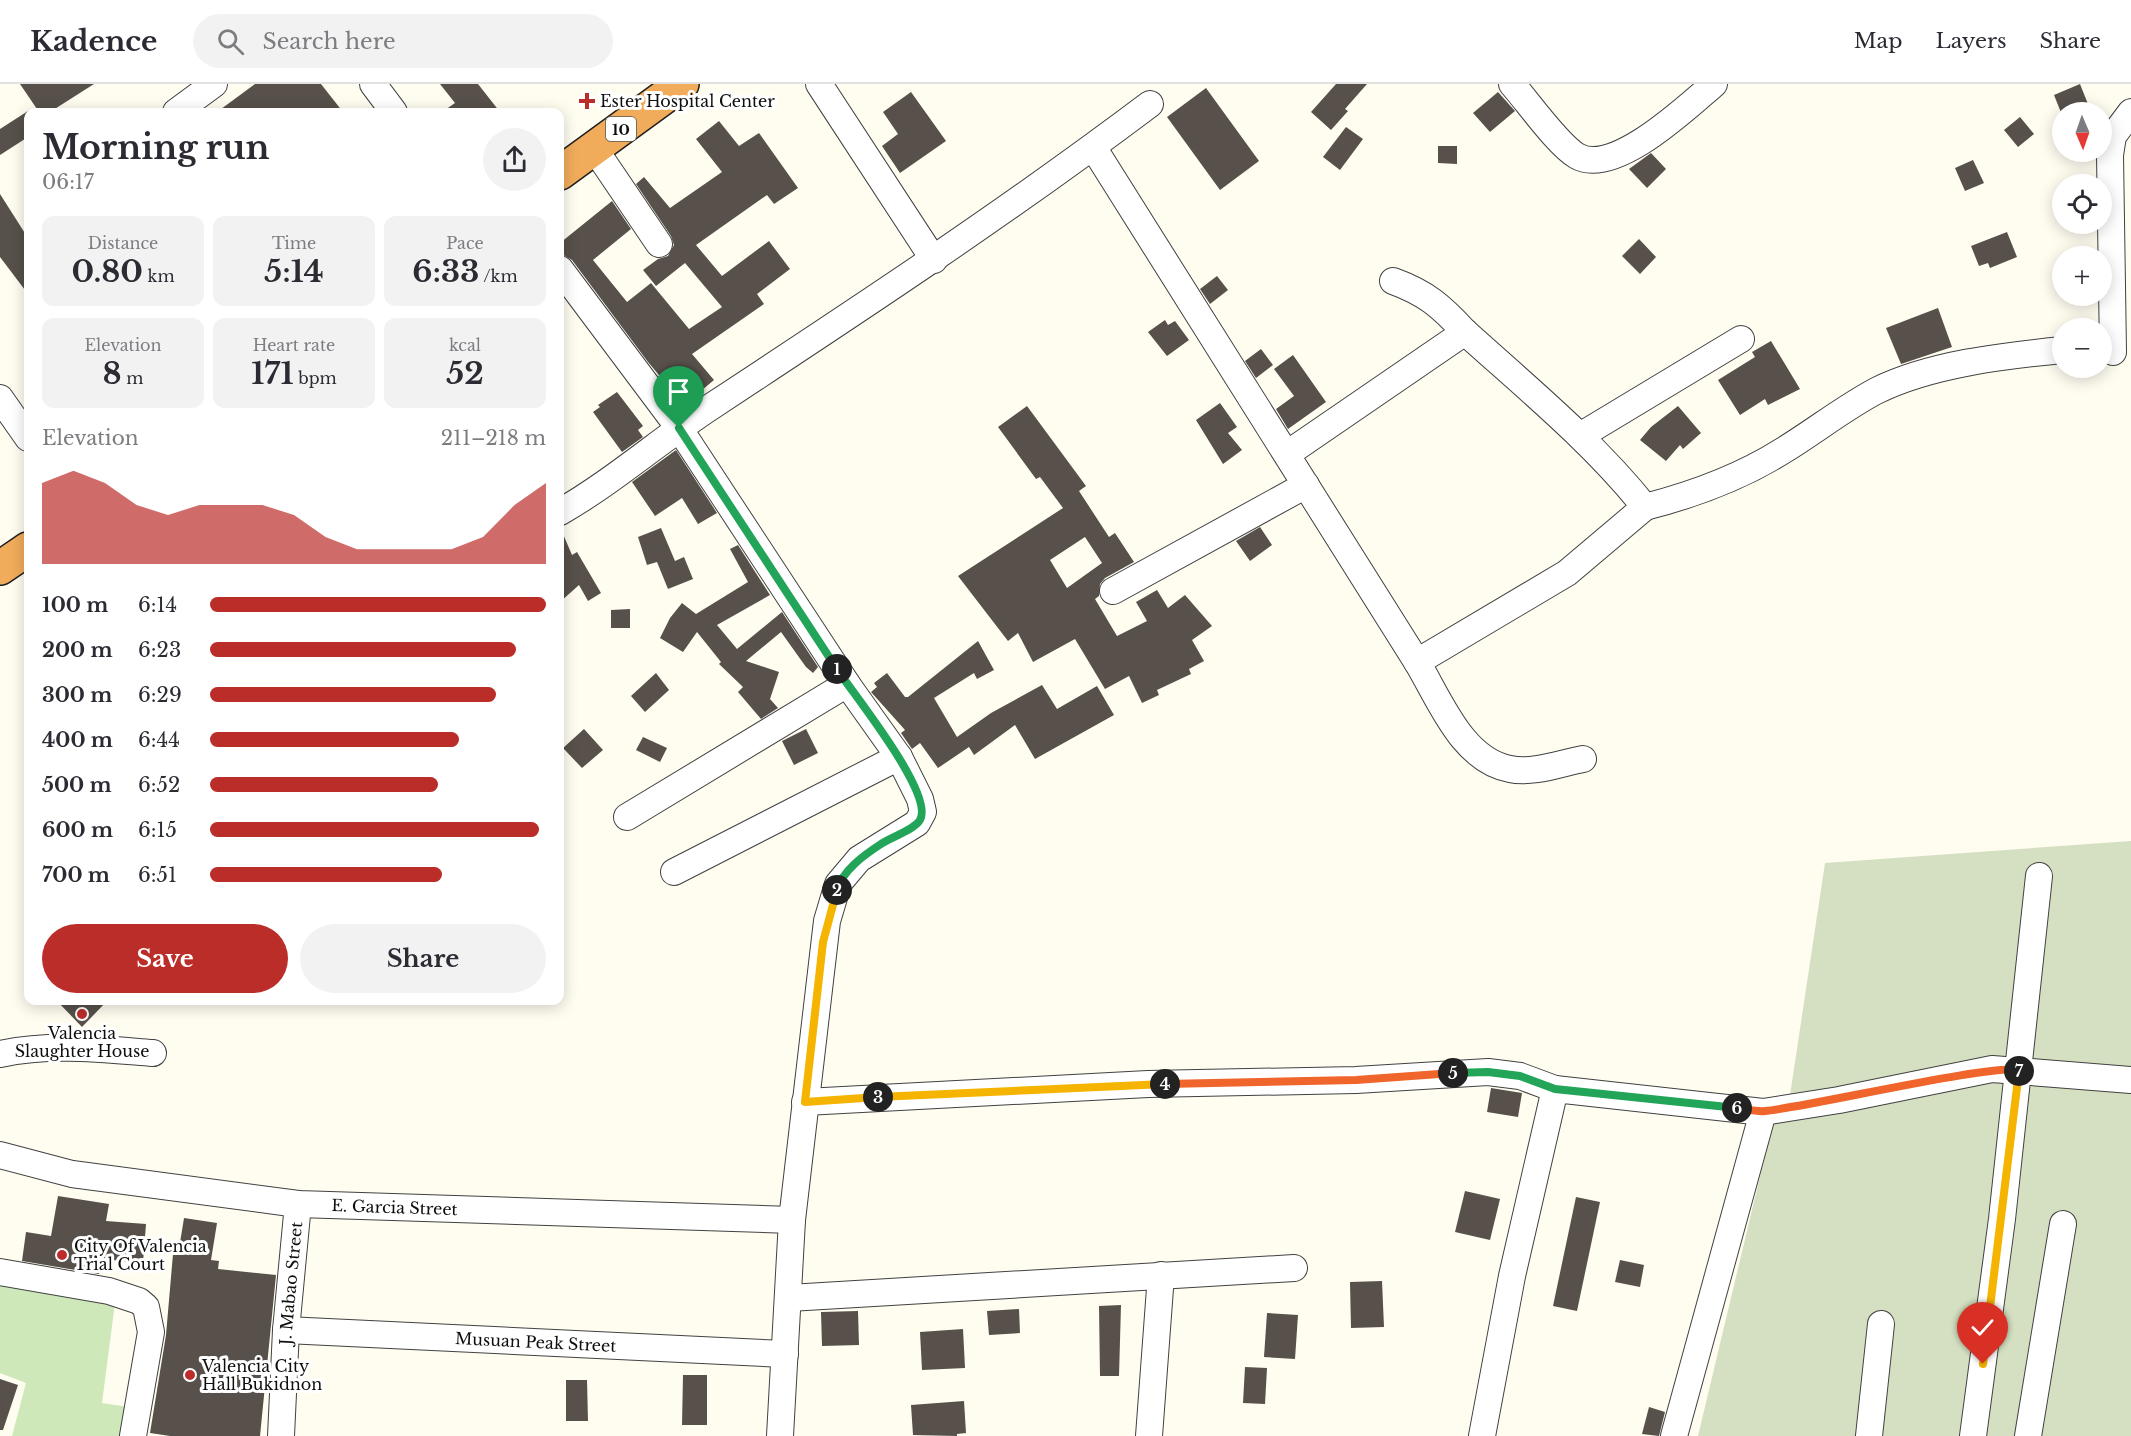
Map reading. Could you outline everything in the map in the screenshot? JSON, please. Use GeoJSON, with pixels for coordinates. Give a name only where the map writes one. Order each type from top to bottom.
{"type":"FeatureCollection","features":[{"type":"Feature","properties":{"kind":"highway","name":"10"},"geometry":{"type":"LineString","coordinates":[[564,170],[682,84]]}},
{"type":"Feature","properties":{"kind":"street"},"geometry":{"type":"LineString","coordinates":[[181,108],[214,84]]}},
{"type":"Feature","properties":{"kind":"street"},"geometry":{"type":"LineString","coordinates":[[373,84],[391,108]]}},
{"type":"Feature","properties":{"kind":"street"},"geometry":{"type":"LineString","coordinates":[[819,84],[934,260]]}},
{"type":"Feature","properties":{"kind":"street"},"geometry":{"type":"LineString","coordinates":[[1512,84],[1563,144],[1577,157],[1594,161],[1611,158],[1644,140],[1714,84]]}},
{"type":"Feature","properties":{"kind":"street"},"geometry":{"type":"LineString","coordinates":[[564,510],[586,497],[679,428],[934,260],[1150,104]]}},
{"type":"Feature","properties":{"kind":"street"},"geometry":{"type":"LineString","coordinates":[[2115,352],[2110,155],[2113,136],[2131,112]]}},
{"type":"Feature","properties":{"kind":"street"},"geometry":{"type":"LineString","coordinates":[[1093,147],[1462,737],[1484,760],[1512,770],[1583,759]]}},
{"type":"Feature","properties":{"kind":"street"},"geometry":{"type":"LineString","coordinates":[[594,148],[659,244]]}},
{"type":"Feature","properties":{"kind":"street"},"geometry":{"type":"LineString","coordinates":[[564,273],[679,428],[847,684],[899,757],[920,799],[923,812],[917,823],[859,859],[838,884],[823,942],[792,1220],[780,1436]]}},
{"type":"Feature","properties":{"kind":"street"},"geometry":{"type":"LineString","coordinates":[[1393,280],[1419,290],[1435,301],[1465,332],[1580,436],[1609,465],[1645,507]]}},
{"type":"Feature","properties":{"kind":"street"},"geometry":{"type":"LineString","coordinates":[[1287,454],[1465,332]]}},
{"type":"Feature","properties":{"kind":"street"},"geometry":{"type":"LineString","coordinates":[[1580,436],[1742,339]]}},
{"type":"Feature","properties":{"kind":"street"},"geometry":{"type":"LineString","coordinates":[[1417,662],[1567,573],[1645,507],[1725,480],[1782,452],[1877,391],[1903,381],[1967,363],[2052,351]]}},
{"type":"Feature","properties":{"kind":"street"},"geometry":{"type":"LineString","coordinates":[[0,398],[24,432]]}},
{"type":"Feature","properties":{"kind":"street"},"geometry":{"type":"LineString","coordinates":[[1113,591],[1306,485]]}},
{"type":"Feature","properties":{"kind":"street"},"geometry":{"type":"LineString","coordinates":[[627,817],[847,684]]}},
{"type":"Feature","properties":{"kind":"street"},"geometry":{"type":"LineString","coordinates":[[674,872],[899,757]]}},
{"type":"Feature","properties":{"kind":"street"},"geometry":{"type":"LineString","coordinates":[[1973,1436],[2019,1070],[2038,876]]}},
{"type":"Feature","properties":{"kind":"street"},"geometry":{"type":"LineString","coordinates":[[0,1054],[29,1048],[72,1047],[153,1053]]}},
{"type":"Feature","properties":{"kind":"street"},"geometry":{"type":"LineString","coordinates":[[805,1102],[1136,1085],[1346,1081],[1488,1072],[1520,1076],[1555,1089],[1763,1112],[1839,1100],[1992,1069],[2131,1080]]}},
{"type":"Feature","properties":{"kind":"street"},"geometry":{"type":"LineString","coordinates":[[1482,1436],[1512,1276],[1555,1089]]}},
{"type":"Feature","properties":{"kind":"street"},"geometry":{"type":"LineString","coordinates":[[1674,1436],[1763,1112]]}},
{"type":"Feature","properties":{"kind":"street","name":"E. Garcia Street"},"geometry":{"type":"LineString","coordinates":[[0,1155],[72,1174],[298,1204],[792,1220]]}},
{"type":"Feature","properties":{"kind":"street","name":"J. Mabao Street"},"geometry":{"type":"LineString","coordinates":[[281,1436],[286,1330],[298,1204]]}},
{"type":"Feature","properties":{"kind":"street"},"geometry":{"type":"LineString","coordinates":[[2028,1436],[2063,1224]]}},
{"type":"Feature","properties":{"kind":"street"},"geometry":{"type":"LineString","coordinates":[[789,1298],[1294,1268]]}},
{"type":"Feature","properties":{"kind":"street"},"geometry":{"type":"LineString","coordinates":[[0,1272],[109,1291],[139,1301],[146,1307],[151,1332],[133,1436]]}},
{"type":"Feature","properties":{"kind":"street"},"geometry":{"type":"LineString","coordinates":[[1149,1436],[1161,1275]]}},
{"type":"Feature","properties":{"kind":"street"},"geometry":{"type":"LineString","coordinates":[[1869,1436],[1881,1323]]}},
{"type":"Feature","properties":{"kind":"street","name":"Musuan Peak Street"},"geometry":{"type":"LineString","coordinates":[[286,1330],[785,1353]]}},
{"type":"Feature","properties":{"kind":"green space"},"geometry":{"type":"Polygon","coordinates":[[[2131,841],[2131,1436],[1698,1436],[1773,1122],[1789,1102],[1825,863],[2131,841]]]}},
{"type":"Feature","properties":{"kind":"green space"},"geometry":{"type":"Polygon","coordinates":[[[0,1278],[115,1303],[102,1403],[129,1407],[127,1436],[12,1436],[26,1383],[0,1373],[0,1278]]]}},
{"type":"Feature","properties":{"kind":"building"},"geometry":{"type":"Polygon","coordinates":[[[20,84],[94,84],[56,108],[36,108],[20,84]]]}},
{"type":"Feature","properties":{"kind":"building"},"geometry":{"type":"Polygon","coordinates":[[[255,84],[321,84],[340,108],[222,108],[255,84]]]}},
{"type":"Feature","properties":{"kind":"building"},"geometry":{"type":"Polygon","coordinates":[[[440,84],[478,84],[497,108],[448,108],[455,103],[440,84]]]}},
{"type":"Feature","properties":{"kind":"building"},"geometry":{"type":"Polygon","coordinates":[[[1336,84],[1367,84],[1345,109],[1348,111],[1331,130],[1311,112],[1336,84]]]}},
{"type":"Feature","properties":{"kind":"building"},"geometry":{"type":"Polygon","coordinates":[[[2080,84],[2087,102],[2057,102],[2054,95],[2080,84]]]}},
{"type":"Feature","properties":{"kind":"building"},"geometry":{"type":"Polygon","coordinates":[[[1206,88],[1259,161],[1220,190],[1167,117],[1206,88]]]}},
{"type":"Feature","properties":{"kind":"building"},"geometry":{"type":"Polygon","coordinates":[[[911,92],[946,141],[900,173],[882,146],[898,134],[883,112],[911,92]]]}},
{"type":"Feature","properties":{"kind":"building"},"geometry":{"type":"Polygon","coordinates":[[[1498,92],[1515,111],[1490,132],[1473,113],[1498,92]]]}},
{"type":"Feature","properties":{"kind":"building"},"geometry":{"type":"Polygon","coordinates":[[[24,114],[24,140],[0,155],[0,129],[24,114]]]}},
{"type":"Feature","properties":{"kind":"building"},"geometry":{"type":"Polygon","coordinates":[[[2020,117],[2034,134],[2018,147],[2004,130],[2020,117]]]}},
{"type":"Feature","properties":{"kind":"building"},"geometry":{"type":"Polygon","coordinates":[[[719,121],[739,146],[759,133],[798,188],[774,204],[767,195],[696,245],[722,276],[769,241],[790,269],[757,294],[764,304],[692,354],[714,380],[684,405],[648,362],[572,260],[564,255],[564,240],[612,201],[631,229],[593,260],[627,302],[651,283],[689,329],[722,307],[685,263],[656,286],[643,270],[658,259],[668,256],[674,245],[671,236],[636,184],[644,177],[670,208],[722,172],[696,139],[719,121]]]}},
{"type":"Feature","properties":{"kind":"building"},"geometry":{"type":"Polygon","coordinates":[[[1346,127],[1363,139],[1340,170],[1323,157],[1346,127]]]}},
{"type":"Feature","properties":{"kind":"building"},"geometry":{"type":"Polygon","coordinates":[[[1438,146],[1457,146],[1457,164],[1438,163],[1438,146]]]}},
{"type":"Feature","properties":{"kind":"building"},"geometry":{"type":"Polygon","coordinates":[[[1651,153],[1666,169],[1647,188],[1629,169],[1651,153]]]}},
{"type":"Feature","properties":{"kind":"building"},"geometry":{"type":"Polygon","coordinates":[[[1973,160],[1984,183],[1965,191],[1955,168],[1973,160]]]}},
{"type":"Feature","properties":{"kind":"building"},"geometry":{"type":"Polygon","coordinates":[[[0,194],[24,232],[24,289],[0,257],[0,194]]]}},
{"type":"Feature","properties":{"kind":"building"},"geometry":{"type":"Polygon","coordinates":[[[2007,232],[2017,257],[1990,268],[1988,263],[1979,266],[1971,246],[2007,232]]]}},
{"type":"Feature","properties":{"kind":"building"},"geometry":{"type":"Polygon","coordinates":[[[1639,239],[1656,257],[1640,274],[1622,256],[1639,239]]]}},
{"type":"Feature","properties":{"kind":"building"},"geometry":{"type":"Polygon","coordinates":[[[1217,276],[1228,290],[1210,304],[1200,289],[1217,276]]]}},
{"type":"Feature","properties":{"kind":"building"},"geometry":{"type":"Polygon","coordinates":[[[1938,308],[1952,347],[1901,364],[1886,328],[1938,308]]]}},
{"type":"Feature","properties":{"kind":"building"},"geometry":{"type":"Polygon","coordinates":[[[1165,320],[1168,325],[1175,321],[1189,340],[1167,356],[1148,332],[1165,320]]]}},
{"type":"Feature","properties":{"kind":"building"},"geometry":{"type":"Polygon","coordinates":[[[1771,341],[1800,389],[1768,405],[1765,399],[1740,415],[1718,380],[1755,357],[1752,352],[1771,341]]]}},
{"type":"Feature","properties":{"kind":"building"},"geometry":{"type":"Polygon","coordinates":[[[1261,349],[1273,365],[1256,378],[1245,361],[1261,349]]]}},
{"type":"Feature","properties":{"kind":"building"},"geometry":{"type":"Polygon","coordinates":[[[1293,355],[1326,402],[1288,429],[1276,409],[1294,396],[1274,369],[1293,355]]]}},
{"type":"Feature","properties":{"kind":"building"},"geometry":{"type":"Polygon","coordinates":[[[617,392],[643,426],[638,430],[643,437],[622,452],[593,412],[600,407],[598,405],[617,392]]]}},
{"type":"Feature","properties":{"kind":"building"},"geometry":{"type":"Polygon","coordinates":[[[1220,403],[1237,427],[1228,433],[1242,450],[1223,464],[1196,420],[1220,403]]]}},
{"type":"Feature","properties":{"kind":"building"},"geometry":{"type":"Polygon","coordinates":[[[1027,406],[1086,486],[1079,491],[1109,537],[1115,533],[1134,562],[1105,578],[1100,584],[1099,596],[1095,599],[1117,636],[1147,621],[1136,602],[1157,590],[1168,608],[1185,595],[1212,626],[1192,640],[1204,661],[1189,669],[1191,674],[1157,690],[1159,695],[1142,703],[1129,676],[1105,689],[1075,639],[1033,662],[1018,633],[1008,641],[958,576],[1063,508],[1040,477],[1036,479],[998,427],[1027,406]],[[1085,537],[1050,560],[1067,588],[1102,563],[1085,537]]]}},
{"type":"Feature","properties":{"kind":"building"},"geometry":{"type":"Polygon","coordinates":[[[1678,406],[1701,433],[1683,449],[1680,445],[1666,461],[1640,440],[1651,427],[1678,406]]]}},
{"type":"Feature","properties":{"kind":"building"},"geometry":{"type":"Polygon","coordinates":[[[676,450],[717,513],[698,524],[682,498],[655,516],[632,482],[676,450]]]}},
{"type":"Feature","properties":{"kind":"building"},"geometry":{"type":"Polygon","coordinates":[[[1260,527],[1272,545],[1250,561],[1236,541],[1260,527]]]}},
{"type":"Feature","properties":{"kind":"building"},"geometry":{"type":"Polygon","coordinates":[[[661,528],[675,561],[684,557],[693,579],[668,589],[657,562],[647,565],[638,537],[661,528]]]}},
{"type":"Feature","properties":{"kind":"building"},"geometry":{"type":"Polygon","coordinates":[[[564,536],[572,555],[577,552],[601,593],[588,601],[579,585],[564,598],[564,536]]]}},
{"type":"Feature","properties":{"kind":"building"},"geometry":{"type":"Polygon","coordinates":[[[738,545],[770,595],[717,625],[737,649],[782,612],[818,667],[813,673],[806,667],[781,632],[746,661],[779,672],[770,699],[778,708],[761,719],[738,692],[743,687],[719,664],[721,662],[697,632],[683,652],[660,638],[670,618],[682,603],[696,614],[748,582],[730,549],[738,545]]]}},
{"type":"Feature","properties":{"kind":"building"},"geometry":{"type":"Polygon","coordinates":[[[630,609],[630,628],[611,628],[611,610],[630,609]]]}},
{"type":"Feature","properties":{"kind":"building"},"geometry":{"type":"Polygon","coordinates":[[[978,641],[994,670],[977,679],[974,673],[934,698],[957,737],[991,713],[1042,685],[1057,709],[1097,686],[1114,715],[1035,759],[1015,725],[974,755],[969,747],[938,768],[920,743],[912,749],[901,733],[905,730],[871,692],[877,687],[874,683],[887,673],[905,697],[908,697],[978,641]]]}},
{"type":"Feature","properties":{"kind":"building"},"geometry":{"type":"Polygon","coordinates":[[[656,673],[669,690],[645,712],[631,696],[656,673]]]}},
{"type":"Feature","properties":{"kind":"building"},"geometry":{"type":"Polygon","coordinates":[[[584,729],[603,750],[582,768],[564,747],[584,729]]]}},
{"type":"Feature","properties":{"kind":"building"},"geometry":{"type":"Polygon","coordinates":[[[806,729],[818,753],[794,765],[782,741],[806,729]]]}},
{"type":"Feature","properties":{"kind":"building"},"geometry":{"type":"Polygon","coordinates":[[[643,737],[667,748],[660,762],[636,750],[643,737]]]}},
{"type":"Feature","properties":{"kind":"building","name":"Valencia Slaughter House"},"geometry":{"type":"Polygon","coordinates":[[[61,1005],[103,1005],[82,1027],[61,1005]]]}},
{"type":"Feature","properties":{"kind":"building"},"geometry":{"type":"Polygon","coordinates":[[[1491,1088],[1522,1093],[1518,1117],[1487,1112],[1491,1088]]]}},
{"type":"Feature","properties":{"kind":"building"},"geometry":{"type":"Polygon","coordinates":[[[1465,1191],[1500,1199],[1490,1240],[1455,1232],[1465,1191]]]}},
{"type":"Feature","properties":{"kind":"building"},"geometry":{"type":"Polygon","coordinates":[[[58,1196],[109,1204],[106,1221],[146,1224],[143,1263],[101,1259],[99,1274],[22,1261],[26,1232],[51,1236],[58,1196]]]}},
{"type":"Feature","properties":{"kind":"building"},"geometry":{"type":"Polygon","coordinates":[[[1576,1197],[1600,1202],[1577,1311],[1553,1306],[1576,1197]]]}},
{"type":"Feature","properties":{"kind":"building"},"geometry":{"type":"Polygon","coordinates":[[[184,1218],[217,1223],[211,1260],[219,1261],[218,1269],[276,1275],[260,1436],[170,1436],[150,1433],[166,1335],[173,1254],[178,1255],[184,1218]]]}},
{"type":"Feature","properties":{"kind":"building"},"geometry":{"type":"Polygon","coordinates":[[[1620,1260],[1644,1265],[1640,1287],[1615,1282],[1620,1260]]]}},
{"type":"Feature","properties":{"kind":"building"},"geometry":{"type":"Polygon","coordinates":[[[1382,1281],[1384,1327],[1351,1328],[1350,1282],[1382,1281]]]}},
{"type":"Feature","properties":{"kind":"building"},"geometry":{"type":"Polygon","coordinates":[[[1121,1305],[1119,1376],[1100,1376],[1099,1306],[1121,1305]]]}},
{"type":"Feature","properties":{"kind":"building"},"geometry":{"type":"Polygon","coordinates":[[[1019,1309],[1020,1333],[989,1335],[987,1311],[1019,1309]]]}},
{"type":"Feature","properties":{"kind":"building"},"geometry":{"type":"Polygon","coordinates":[[[858,1311],[859,1345],[822,1346],[821,1312],[858,1311]]]}},
{"type":"Feature","properties":{"kind":"building"},"geometry":{"type":"Polygon","coordinates":[[[1267,1313],[1298,1315],[1295,1359],[1264,1357],[1267,1313]]]}},
{"type":"Feature","properties":{"kind":"building"},"geometry":{"type":"Polygon","coordinates":[[[963,1329],[965,1368],[922,1370],[920,1332],[963,1329]]]}},
{"type":"Feature","properties":{"kind":"building"},"geometry":{"type":"Polygon","coordinates":[[[1245,1367],[1267,1368],[1265,1404],[1243,1403],[1245,1367]]]}},
{"type":"Feature","properties":{"kind":"building"},"geometry":{"type":"Polygon","coordinates":[[[683,1375],[707,1375],[707,1425],[682,1425],[683,1375]]]}},
{"type":"Feature","properties":{"kind":"building"},"geometry":{"type":"Polygon","coordinates":[[[0,1379],[18,1385],[3,1430],[0,1430],[0,1379]]]}},
{"type":"Feature","properties":{"kind":"building"},"geometry":{"type":"Polygon","coordinates":[[[566,1380],[587,1380],[588,1421],[566,1421],[566,1380]]]}},
{"type":"Feature","properties":{"kind":"building"},"geometry":{"type":"Polygon","coordinates":[[[964,1401],[966,1433],[957,1434],[957,1436],[913,1435],[911,1405],[964,1401]]]}},
{"type":"Feature","properties":{"kind":"building"},"geometry":{"type":"Polygon","coordinates":[[[1649,1407],[1665,1412],[1659,1436],[1642,1434],[1649,1407]]]}},
{"type":"Feature","properties":{"kind":"place","name":"Ester Hospital Center"},"geometry":{"type":"Point","coordinates":[587,101]}},
{"type":"Feature","properties":{"kind":"place","name":"Valencia Slaughter House"},"geometry":{"type":"Point","coordinates":[82,1014]}},
{"type":"Feature","properties":{"kind":"place","name":"City Of Valencia Trial Court"},"geometry":{"type":"Point","coordinates":[62,1255]}},
{"type":"Feature","properties":{"kind":"place","name":"Valencia City Hall Bukidnon"},"geometry":{"type":"Point","coordinates":[190,1375]}},
{"type":"Feature","properties":{"kind":"route"},"geometry":{"type":"LineString","coordinates":[[679,428],[847,684],[899,757],[920,799],[923,812],[917,823],[859,859],[838,884],[823,942],[805,1102],[1148,1084],[1282,1083],[1488,1072],[1520,1076],[1555,1089],[1763,1112],[1839,1100],[1954,1075],[1992,1069],[2019,1070],[1983,1364]]}}]}
